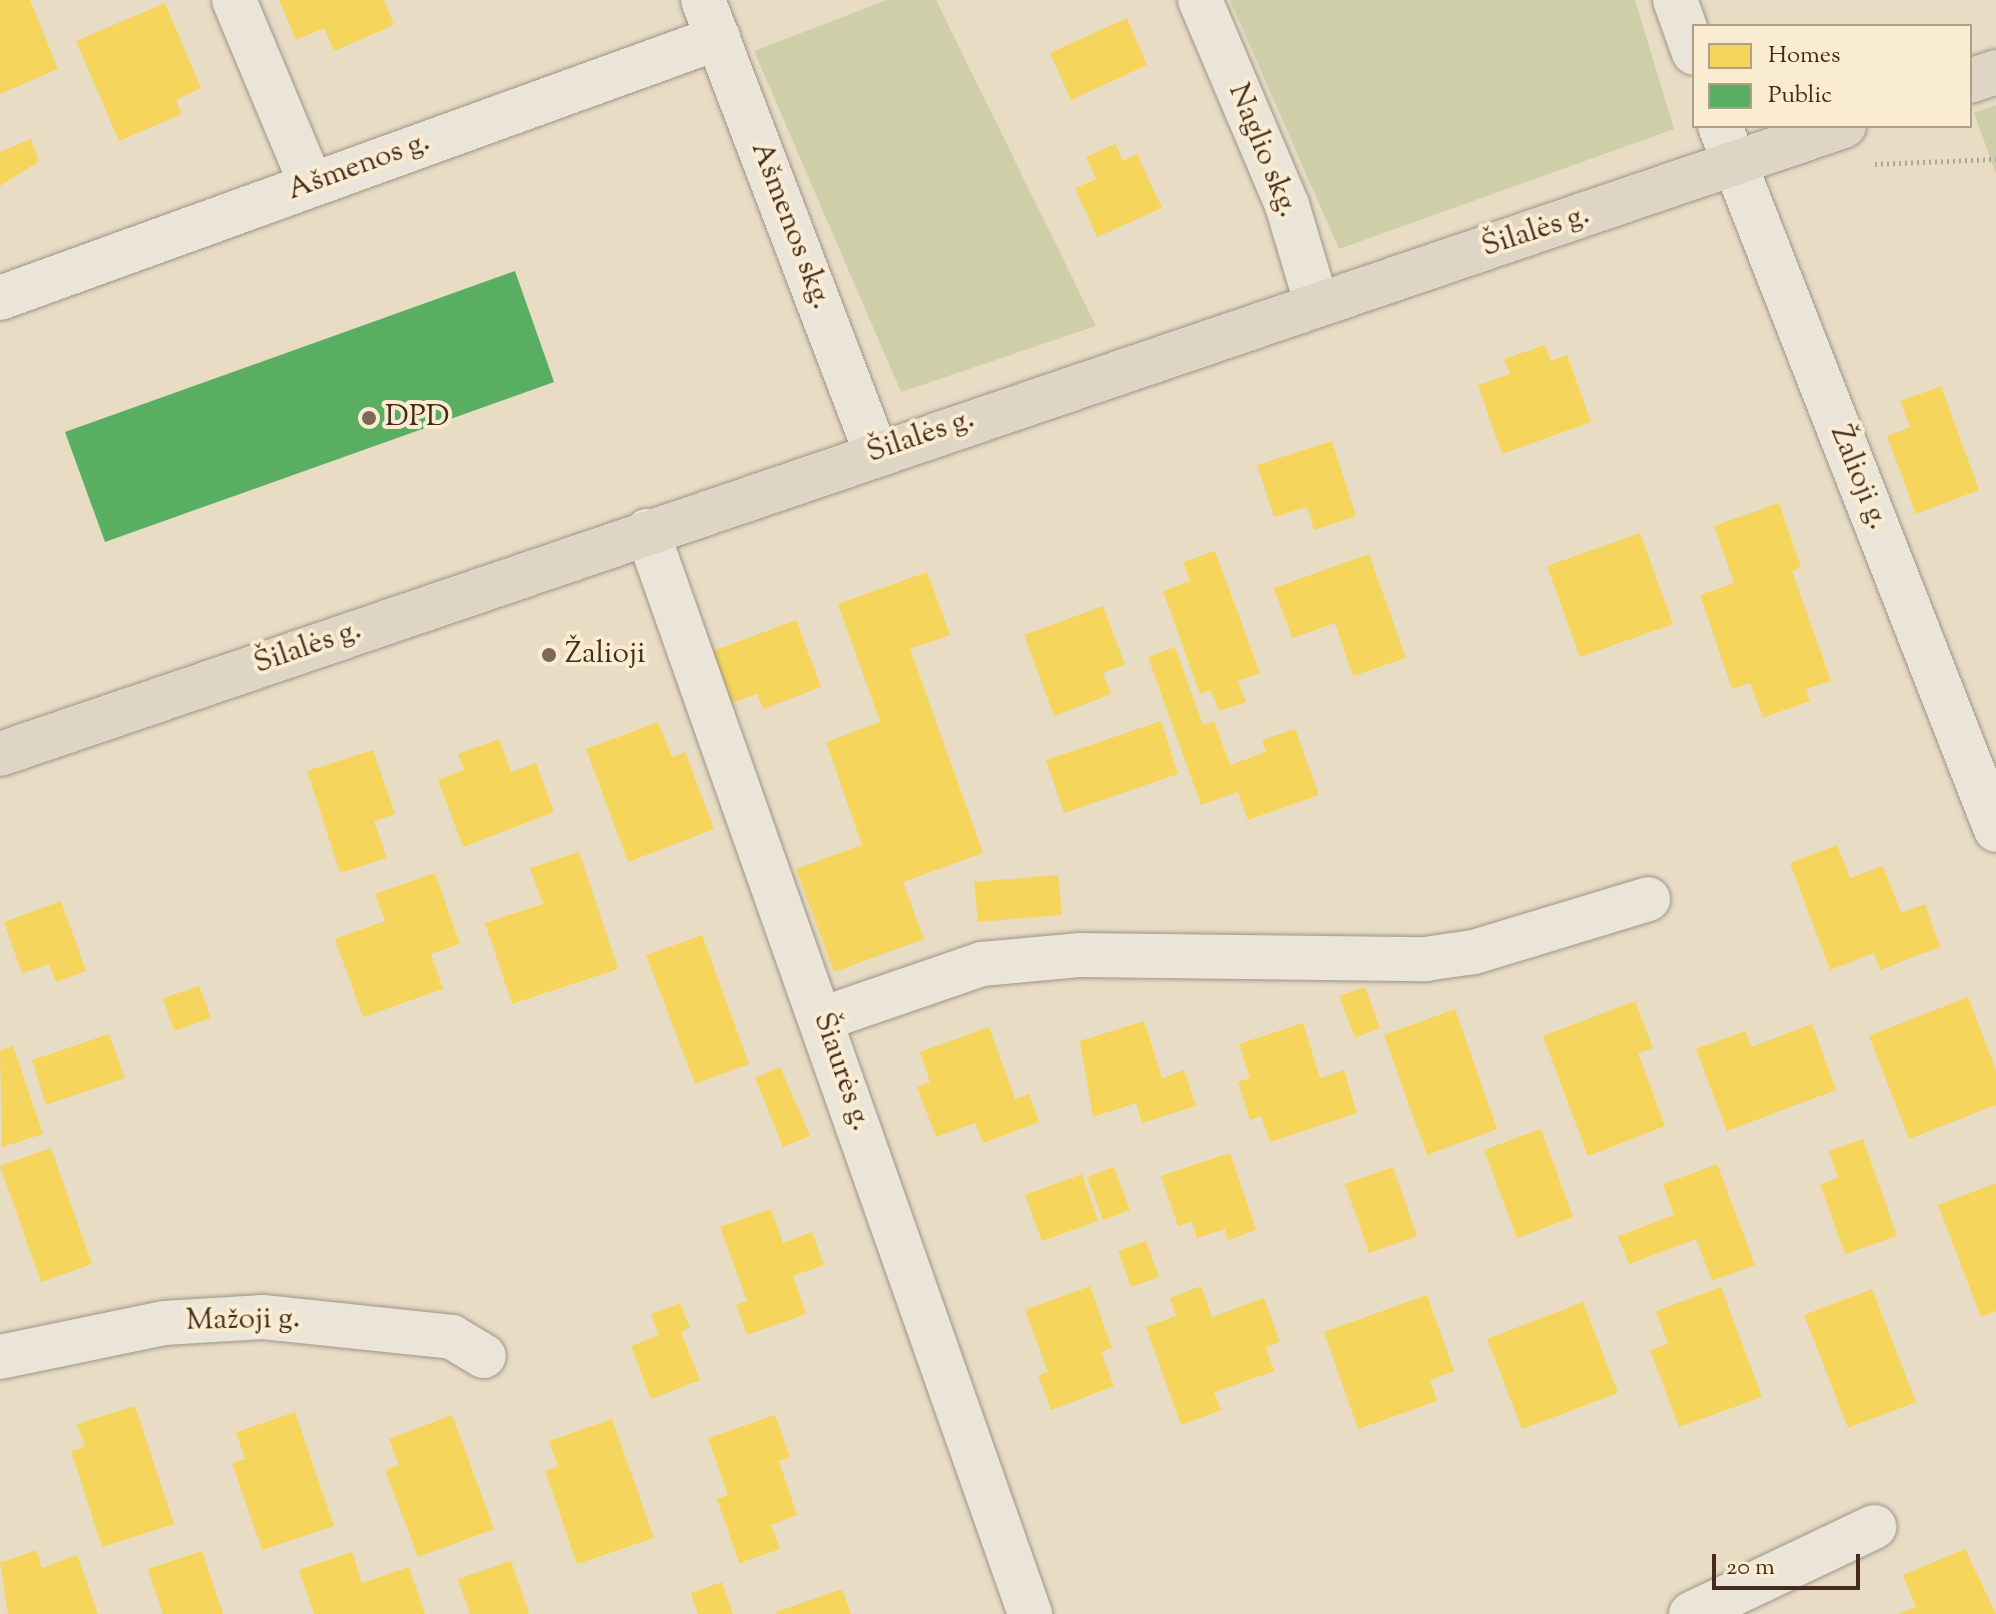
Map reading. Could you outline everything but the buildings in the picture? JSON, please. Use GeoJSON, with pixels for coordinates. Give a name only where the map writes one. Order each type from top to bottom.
{"type":"FeatureCollection","features":[{"type":"Feature","properties":{"kind":"main road"},"geometry":{"type":"LineString","coordinates":[[1972,80],[1996,72]]}},
{"type":"Feature","properties":{"kind":"main road","name":"Šilalės g."},"geometry":{"type":"LineString","coordinates":[[0,754],[876,452],[1317,305],[1727,146],[1832,128]]}},
{"type":"Feature","properties":{"kind":"street"},"geometry":{"type":"LineString","coordinates":[[234,0],[311,184]]}},
{"type":"Feature","properties":{"kind":"street","name":"Naglio skg."},"geometry":{"type":"LineString","coordinates":[[1200,0],[1287,205],[1317,305]]}},
{"type":"Feature","properties":{"kind":"street"},"geometry":{"type":"LineString","coordinates":[[1675,0],[1692,47]]}},
{"type":"Feature","properties":{"kind":"street","name":"Ašmenos g."},"geometry":{"type":"LineString","coordinates":[[0,298],[311,184],[711,19]]}},
{"type":"Feature","properties":{"kind":"street","name":"Ašmenos skg."},"geometry":{"type":"LineString","coordinates":[[711,19],[876,452]]}},
{"type":"Feature","properties":{"kind":"street","name":"Žalioji g."},"geometry":{"type":"LineString","coordinates":[[1727,146],[1996,830]]}},
{"type":"Feature","properties":{"kind":"street","name":"Šiaurės g."},"geometry":{"type":"LineString","coordinates":[[647,531],[1030,1614]]}},
{"type":"Feature","properties":{"kind":"street"},"geometry":{"type":"LineString","coordinates":[[822,1019],[982,964],[1079,955],[1425,959],[1474,952],[1648,899]]}},
{"type":"Feature","properties":{"kind":"street","name":"Mažoji g."},"geometry":{"type":"LineString","coordinates":[[0,1357],[164,1323],[263,1317],[452,1337],[484,1356]]}},
{"type":"Feature","properties":{"kind":"street"},"geometry":{"type":"LineString","coordinates":[[1691,1614],[1874,1527]]}},
{"type":"Feature","properties":{"kind":"green space"},"geometry":{"type":"Polygon","coordinates":[[[887,0],[936,0],[1096,326],[901,392],[754,51],[887,0]]]}},
{"type":"Feature","properties":{"kind":"green space"},"geometry":{"type":"Polygon","coordinates":[[[1230,0],[1635,0],[1674,129],[1339,249],[1230,0]]]}},
{"type":"Feature","properties":{"kind":"green space"},"geometry":{"type":"Polygon","coordinates":[[[1996,105],[1996,174],[1974,113],[1996,105]]]}},
{"type":"Feature","properties":{"kind":"place","name":"DPD"},"geometry":{"type":"Point","coordinates":[369,418]}},
{"type":"Feature","properties":{"kind":"place","name":"Žalioji"},"geometry":{"type":"Point","coordinates":[549,655]}}]}
